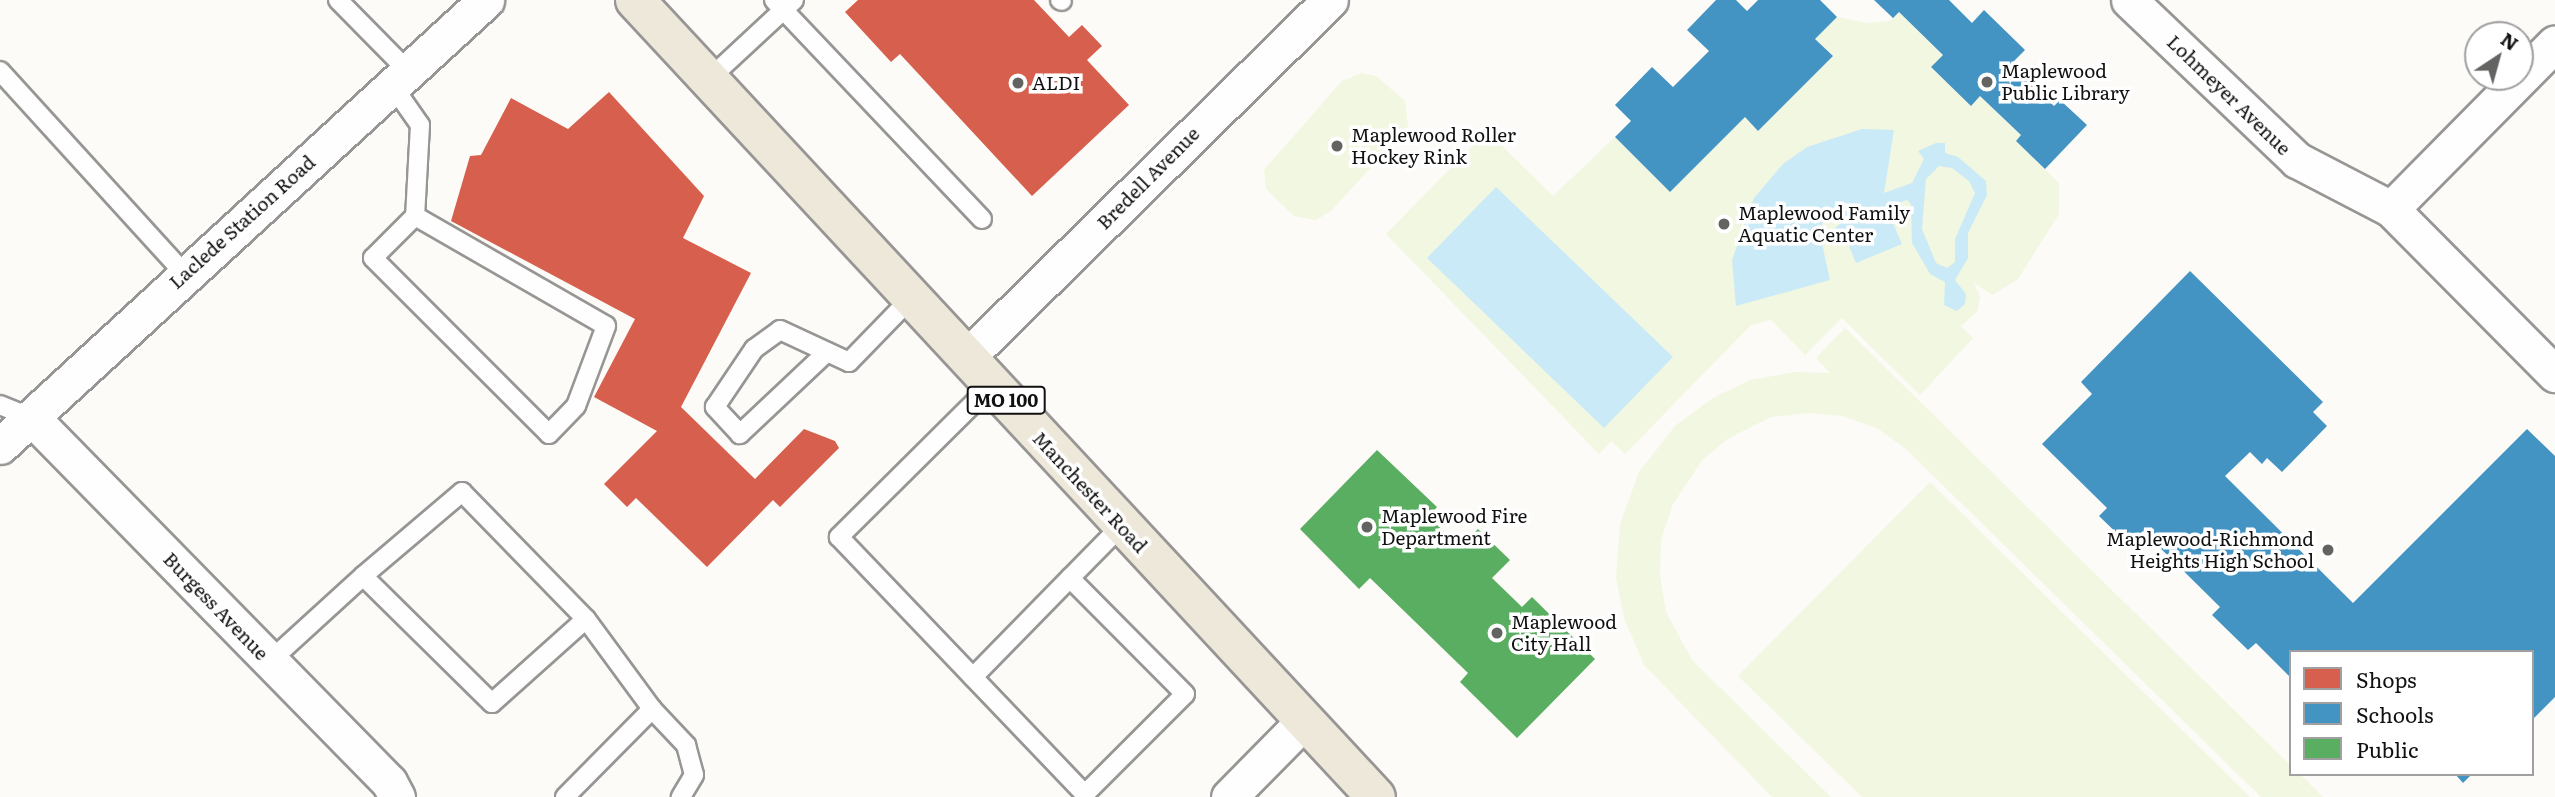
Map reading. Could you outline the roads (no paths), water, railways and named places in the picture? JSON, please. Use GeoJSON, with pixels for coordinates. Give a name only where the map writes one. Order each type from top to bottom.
{"type":"FeatureCollection","features":[{"type":"Feature","properties":{"kind":"main road","name":"Manchester Road"},"geometry":{"type":"LineString","coordinates":[[635,0],[1376,797]]}},
{"type":"Feature","properties":{"kind":"street","name":"Laclede Station Road"},"geometry":{"type":"LineString","coordinates":[[0,446],[486,0]]}},
{"type":"Feature","properties":{"kind":"street","name":"Bredell Avenue"},"geometry":{"type":"LineString","coordinates":[[967,357],[1330,0]]}},
{"type":"Feature","properties":{"kind":"street","name":"Lohmeyer Avenue"},"geometry":{"type":"LineString","coordinates":[[2129,0],[2297,160],[2391,209],[2555,374]]}},
{"type":"Feature","properties":{"kind":"street"},"geometry":{"type":"LineString","coordinates":[[2391,209],[2555,43]]}},
{"type":"Feature","properties":{"kind":"street","name":"Burgess Avenue"},"geometry":{"type":"LineString","coordinates":[[32,418],[389,782],[397,797]]}},
{"type":"Feature","properties":{"kind":"street"},"geometry":{"type":"LineString","coordinates":[[1229,797],[1304,721]]}},
{"type":"Feature","properties":{"kind":"lane"},"geometry":{"type":"LineString","coordinates":[[338,0],[400,78],[419,125],[415,216],[373,258],[550,434],[576,406],[606,326],[415,216]]}},
{"type":"Feature","properties":{"kind":"lane"},"geometry":{"type":"LineString","coordinates":[[709,79],[784,3],[982,219]]}},
{"type":"Feature","properties":{"kind":"lane"},"geometry":{"type":"LineString","coordinates":[[2,77],[185,274]]}},
{"type":"Feature","properties":{"kind":"lane"},"geometry":{"type":"LineString","coordinates":[[827,352],[740,434],[715,407],[754,349],[780,330],[849,362],[912,297]]}},
{"type":"Feature","properties":{"kind":"lane"},"geometry":{"type":"LineString","coordinates":[[992,385],[839,537],[1085,794],[1185,694],[1070,578]]}},
{"type":"Feature","properties":{"kind":"lane"},"geometry":{"type":"LineString","coordinates":[[0,405],[32,418]]}},
{"type":"Feature","properties":{"kind":"lane"},"geometry":{"type":"LineString","coordinates":[[270,661],[363,576],[462,492],[586,619],[652,709],[686,745],[694,775],[681,797]]}},
{"type":"Feature","properties":{"kind":"lane"},"geometry":{"type":"LineString","coordinates":[[973,677],[1122,525]]}},
{"type":"Feature","properties":{"kind":"lane"},"geometry":{"type":"LineString","coordinates":[[363,576],[492,703],[586,619]]}},
{"type":"Feature","properties":{"kind":"lane"},"geometry":{"type":"LineString","coordinates":[[565,797],[652,709]]}},
{"type":"Feature","properties":{"kind":"water"},"geometry":{"type":"Polygon","coordinates":[[[1862,129],[1894,130],[1884,193],[1912,183],[1924,159],[1918,151],[1936,143],[1945,143],[1945,153],[1958,157],[1986,181],[1987,195],[1968,233],[1968,258],[1955,280],[1966,294],[1965,304],[1957,311],[1944,305],[1945,282],[1930,274],[1912,243],[1911,204],[1907,200],[1886,207],[1902,244],[1856,263],[1846,239],[1839,241],[1833,230],[1842,222],[1826,218],[1819,230],[1830,280],[1736,306],[1732,260],[1754,198],[1783,164],[1807,147],[1862,129]],[[1939,166],[1926,179],[1922,229],[1936,263],[1947,268],[1955,262],[1955,239],[1975,193],[1969,181],[1952,168],[1939,166]]]}},
{"type":"Feature","properties":{"kind":"water"},"geometry":{"type":"Polygon","coordinates":[[[1496,187],[1673,357],[1604,428],[1427,258],[1496,187]]]}},
{"type":"Feature","properties":{"kind":"place","name":"Maplewood Public Library"},"geometry":{"type":"Point","coordinates":[1987,82]}},
{"type":"Feature","properties":{"kind":"place","name":"ALDI"},"geometry":{"type":"Point","coordinates":[1018,83]}},
{"type":"Feature","properties":{"kind":"place","name":"Maplewood Roller Hockey Rink"},"geometry":{"type":"Point","coordinates":[1337,146]}},
{"type":"Feature","properties":{"kind":"place","name":"Maplewood Family Aquatic Center"},"geometry":{"type":"Point","coordinates":[1724,224]}},
{"type":"Feature","properties":{"kind":"place","name":"Maplewood Fire Department"},"geometry":{"type":"Point","coordinates":[1367,527]}},
{"type":"Feature","properties":{"kind":"place","name":"Maplewood-Richmond Heights High School"},"geometry":{"type":"Point","coordinates":[2328,550]}},
{"type":"Feature","properties":{"kind":"place","name":"Maplewood City Hall"},"geometry":{"type":"Point","coordinates":[1497,633]}}]}
